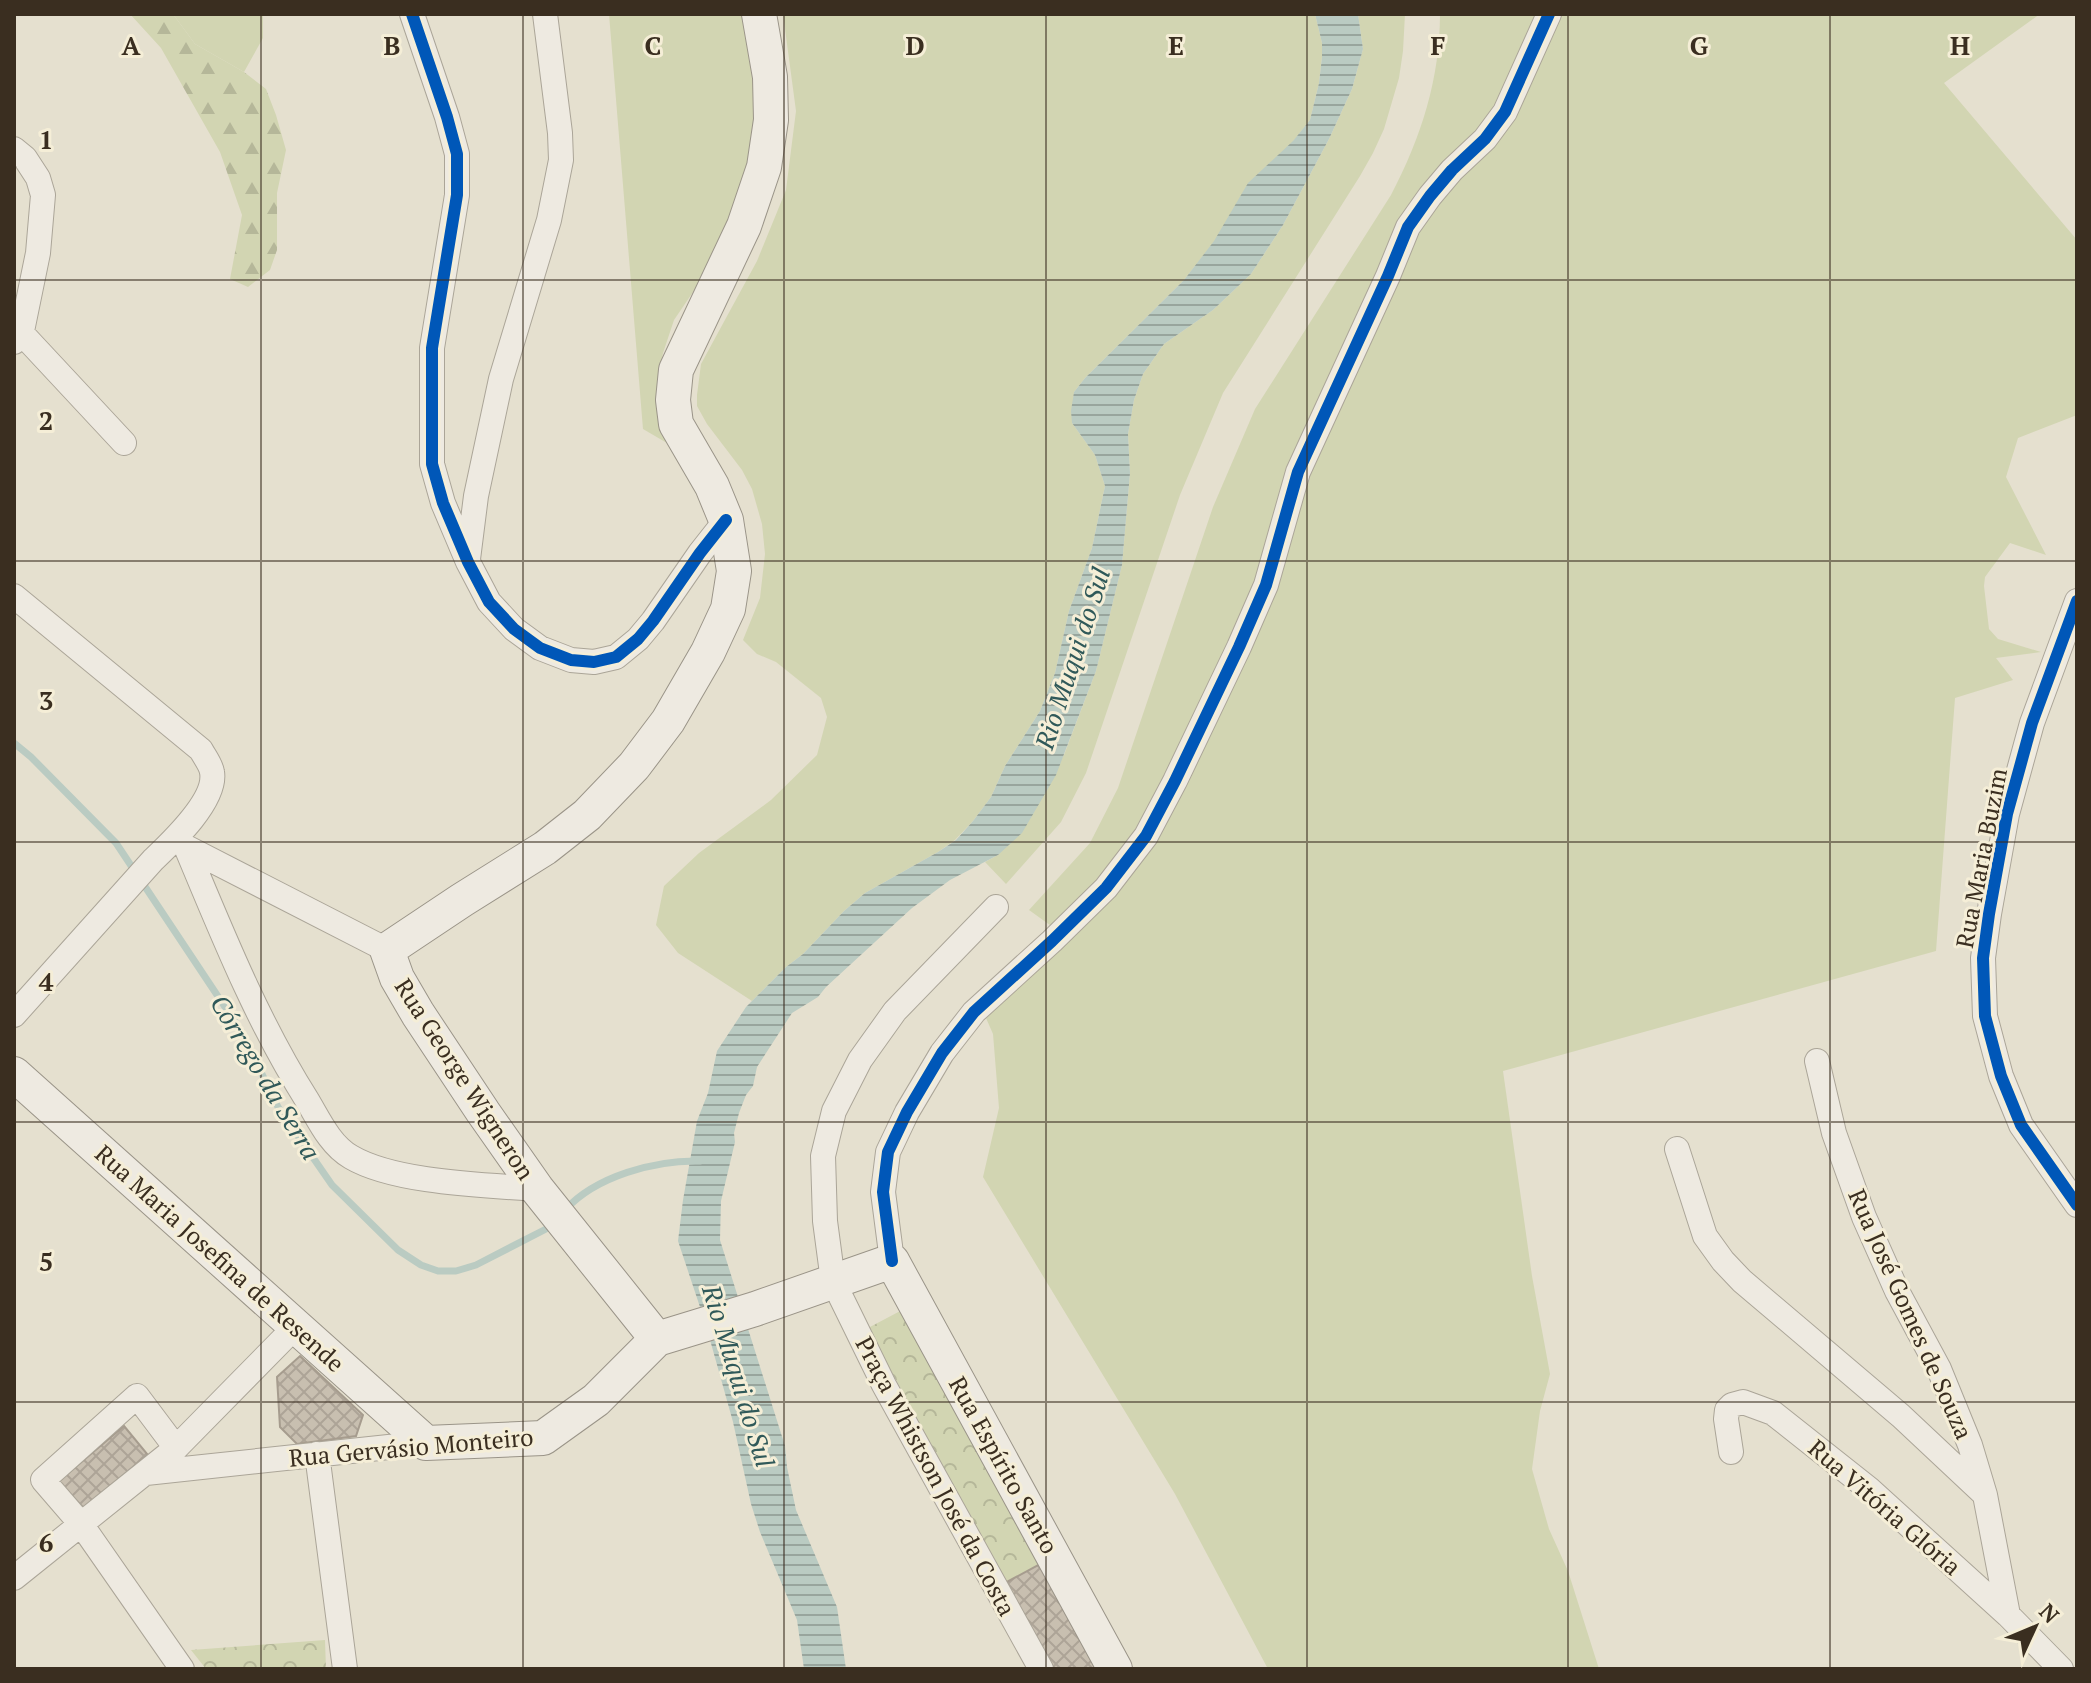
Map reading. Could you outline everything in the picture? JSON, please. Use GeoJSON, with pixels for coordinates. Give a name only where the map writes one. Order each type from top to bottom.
{"type":"FeatureCollection","features":[{"type":"Feature","properties":{"kind":"main road"},"geometry":{"type":"LineString","coordinates":[[387,950],[545,848],[587,815],[634,766],[668,721],[708,652],[728,609],[734,571],[726,520],[712,486],[676,424],[673,400],[676,370],[744,226],[764,167],[771,120],[770,77],[759,14]]}},
{"type":"Feature","properties":{"kind":"main road","name":"Rua George Wigneron"},"geometry":{"type":"LineString","coordinates":[[387,950],[397,978],[418,1014],[551,1207],[673,1335]]}},
{"type":"Feature","properties":{"kind":"main road","name":"Rua Maria Josefina de Resende"},"geometry":{"type":"LineString","coordinates":[[14,1074],[426,1443]]}},
{"type":"Feature","properties":{"kind":"main road"},"geometry":{"type":"LineString","coordinates":[[673,1335],[892,1261]]}},
{"type":"Feature","properties":{"kind":"main road","name":"Rua Espírito Santo"},"geometry":{"type":"LineString","coordinates":[[892,1261],[1115,1669]]}},
{"type":"Feature","properties":{"kind":"main road","name":"Rua Gervásio Monteiro"},"geometry":{"type":"LineString","coordinates":[[426,1443],[543,1438],[596,1400],[673,1335]]}},
{"type":"Feature","properties":{"kind":"street"},"geometry":{"type":"LineString","coordinates":[[412,14],[457,154],[457,195],[432,348],[432,464],[443,503],[489,602],[514,629],[540,648],[571,660],[594,662],[616,657],[638,639],[726,520]]}},
{"type":"Feature","properties":{"kind":"street"},"geometry":{"type":"LineString","coordinates":[[468,562],[476,496],[501,379],[549,220],[561,160],[545,14]]}},
{"type":"Feature","properties":{"kind":"street"},"geometry":{"type":"LineString","coordinates":[[892,1261],[883,1192],[888,1152],[907,1112],[942,1053],[974,1012],[1106,888],[1146,836],[1175,781],[1266,585],[1298,472],[1408,227],[1430,196],[1485,139],[1505,112],[1549,14]]}},
{"type":"Feature","properties":{"kind":"street"},"geometry":{"type":"LineString","coordinates":[[14,149],[25,158],[38,178],[43,195],[38,253],[17,333],[124,443]]}},
{"type":"Feature","properties":{"kind":"street"},"geometry":{"type":"LineString","coordinates":[[14,596],[201,750],[212,772],[211,790],[180,843],[153,860],[14,1015]]}},
{"type":"Feature","properties":{"kind":"street","name":"Rua Maria Buzim"},"geometry":{"type":"LineString","coordinates":[[2077,601],[2032,723],[2007,814],[1983,958],[1985,1016],[2001,1076],[2021,1125],[2077,1205]]}},
{"type":"Feature","properties":{"kind":"street"},"geometry":{"type":"LineString","coordinates":[[180,843],[387,950]]}},
{"type":"Feature","properties":{"kind":"street"},"geometry":{"type":"LineString","coordinates":[[180,843],[284,1065],[330,1138],[351,1157],[376,1167],[551,1207]]}},
{"type":"Feature","properties":{"kind":"street","name":"Praça Whistson José da Costa"},"geometry":{"type":"LineString","coordinates":[[996,907],[895,1011],[860,1060],[834,1111],[823,1156],[825,1221],[833,1281],[884,1385],[1041,1669]]}},
{"type":"Feature","properties":{"kind":"street","name":"Rua José Gomes de Souza"},"geometry":{"type":"LineString","coordinates":[[1817,1061],[1834,1133],[1864,1217],[1897,1291],[1939,1369],[1970,1445],[1985,1495],[2008,1615]]}},
{"type":"Feature","properties":{"kind":"street"},"geometry":{"type":"LineString","coordinates":[[1677,1149],[1705,1236],[1723,1261],[1742,1281],[1901,1416],[1985,1495]]}},
{"type":"Feature","properties":{"kind":"street"},"geometry":{"type":"LineString","coordinates":[[18,1569],[81,1524],[176,1448],[296,1326]]}},
{"type":"Feature","properties":{"kind":"street"},"geometry":{"type":"LineString","coordinates":[[176,1448],[137,1396],[43,1480],[81,1524],[182,1669]]}},
{"type":"Feature","properties":{"kind":"street","name":"Rua Vitória Glória"},"geometry":{"type":"LineString","coordinates":[[1731,1452],[1726,1419],[1727,1410],[1732,1405],[1743,1402],[1773,1413],[1869,1489],[2008,1615],[2061,1669]]}},
{"type":"Feature","properties":{"kind":"street","name":"Rua Gervásio Monteiro"},"geometry":{"type":"LineString","coordinates":[[144,1473],[426,1443]]}},
{"type":"Feature","properties":{"kind":"street"},"geometry":{"type":"LineString","coordinates":[[317,1454],[345,1669]]}},
{"type":"Feature","properties":{"kind":"green space"},"geometry":{"type":"Polygon","coordinates":[[[130,14],[173,14],[195,44],[244,72],[266,89],[286,150],[277,193],[277,250],[270,270],[248,287],[230,279],[242,215],[220,152],[161,48],[130,14]]]}},
{"type":"Feature","properties":{"kind":"green space"},"geometry":{"type":"Polygon","coordinates":[[[173,14],[263,14],[263,38],[244,72],[195,44],[173,14]]]}},
{"type":"Feature","properties":{"kind":"green space"},"geometry":{"type":"Polygon","coordinates":[[[609,14],[747,14],[755,50],[758,141],[725,237],[674,320],[660,369],[684,453],[643,429],[609,14]]]}},
{"type":"Feature","properties":{"kind":"green space"},"geometry":{"type":"Polygon","coordinates":[[[783,14],[1315,14],[1322,57],[1310,120],[1184,280],[1074,392],[1072,423],[1095,455],[1105,486],[1092,548],[1069,611],[1055,673],[1040,711],[1005,766],[991,797],[955,840],[865,893],[752,1001],[678,953],[656,925],[664,886],[699,853],[771,800],[817,755],[827,717],[821,698],[776,662],[757,654],[743,640],[760,598],[765,554],[762,524],[752,489],[742,470],[697,406],[701,364],[757,261],[786,190],[796,111],[783,14]]]}},
{"type":"Feature","properties":{"kind":"green space"},"geometry":{"type":"Polygon","coordinates":[[[1358,14],[1405,14],[1399,78],[1384,129],[1360,176],[1223,393],[1180,495],[1086,773],[1061,822],[1006,884],[985,862],[998,855],[1064,755],[1096,671],[1122,565],[1130,473],[1128,434],[1134,400],[1143,374],[1164,344],[1213,310],[1251,274],[1283,225],[1352,89],[1363,49],[1358,14]]]}},
{"type":"Feature","properties":{"kind":"green space"},"geometry":{"type":"Polygon","coordinates":[[[1440,14],[2040,14],[1944,83],[2077,240],[2077,415],[2018,438],[2006,477],[2046,555],[2010,543],[1985,577],[1989,629],[1998,639],[2041,652],[1996,658],[2013,680],[1955,698],[1936,951],[1503,1071],[1532,1276],[1550,1374],[1540,1411],[1532,1469],[1549,1529],[1568,1571],[1599,1669],[1268,1669],[1175,1494],[983,1177],[999,1108],[993,1034],[979,1002],[1061,933],[1029,910],[1090,843],[1118,788],[1213,507],[1255,409],[1402,174],[1427,108],[1437,62],[1440,14]]]}},
{"type":"Feature","properties":{"kind":"green space"},"geometry":{"type":"Polygon","coordinates":[[[904,1309],[1040,1564],[1005,1583],[868,1328],[904,1309]]]}},
{"type":"Feature","properties":{"kind":"green space"},"geometry":{"type":"Polygon","coordinates":[[[325,1640],[326,1669],[206,1669],[191,1650],[325,1640]]]}},
{"type":"Feature","properties":{"kind":"water","name":"Rio Muqui do Sul"},"geometry":{"type":"Polygon","coordinates":[[[1315,14],[1358,14],[1363,49],[1352,89],[1283,225],[1251,274],[1213,310],[1164,344],[1143,374],[1134,400],[1128,434],[1130,473],[1122,565],[1096,671],[1056,775],[1022,833],[998,855],[950,880],[912,908],[818,997],[792,1013],[757,1067],[753,1086],[739,1113],[721,1201],[720,1240],[785,1446],[796,1510],[837,1607],[846,1669],[804,1669],[797,1620],[751,1504],[733,1422],[678,1241],[697,1121],[708,1093],[717,1051],[746,1007],[844,911],[865,893],[956,840],[991,797],[1005,766],[1040,711],[1055,673],[1069,611],[1092,548],[1105,486],[1095,455],[1072,423],[1074,392],[1184,280],[1214,241],[1248,183],[1293,141],[1310,120],[1322,57],[1315,14]]]}},
{"type":"Feature","properties":{"kind":"building"},"geometry":{"type":"Polygon","coordinates":[[[300,1356],[363,1415],[356,1436],[297,1444],[280,1427],[277,1377],[300,1356]]]}},
{"type":"Feature","properties":{"kind":"building"},"geometry":{"type":"Polygon","coordinates":[[[124,1426],[148,1455],[76,1514],[53,1486],[124,1426]]]}},
{"type":"Feature","properties":{"kind":"building"},"geometry":{"type":"Polygon","coordinates":[[[1040,1564],[1096,1669],[1051,1669],[1005,1583],[1040,1564]]]}},
{"type":"Feature","properties":{"kind":"waterway","name":"Córrego da Serra"},"geometry":{"type":"LineString","coordinates":[[14,743],[116,843],[241,1031],[278,1107],[332,1185],[398,1250],[421,1265],[438,1271],[456,1271],[476,1265],[548,1228],[553,1222]]}},
{"type":"Feature","properties":{"kind":"waterway","name":"Córrego da Serra"},"geometry":{"type":"LineString","coordinates":[[565,1210],[593,1188],[627,1172],[664,1163],[700,1161]]}},
{"type":"Feature","properties":{"kind":"cycle path"},"geometry":{"type":"LineString","coordinates":[[412,14],[457,154],[457,195],[432,348],[432,464],[443,503],[489,602],[514,629],[540,648],[571,660],[594,662],[616,657],[638,639],[653,621],[726,520]]}},
{"type":"Feature","properties":{"kind":"cycle path"},"geometry":{"type":"LineString","coordinates":[[892,1261],[883,1192],[888,1152],[907,1112],[942,1053],[974,1012],[1106,888],[1146,836],[1175,781],[1266,585],[1298,472],[1408,227],[1430,196],[1485,139],[1505,112],[1549,14]]}},
{"type":"Feature","properties":{"kind":"cycle path"},"geometry":{"type":"LineString","coordinates":[[2077,601],[2032,723],[2007,814],[1983,958],[1985,1016],[2001,1076],[2021,1125],[2077,1205]]}}]}
